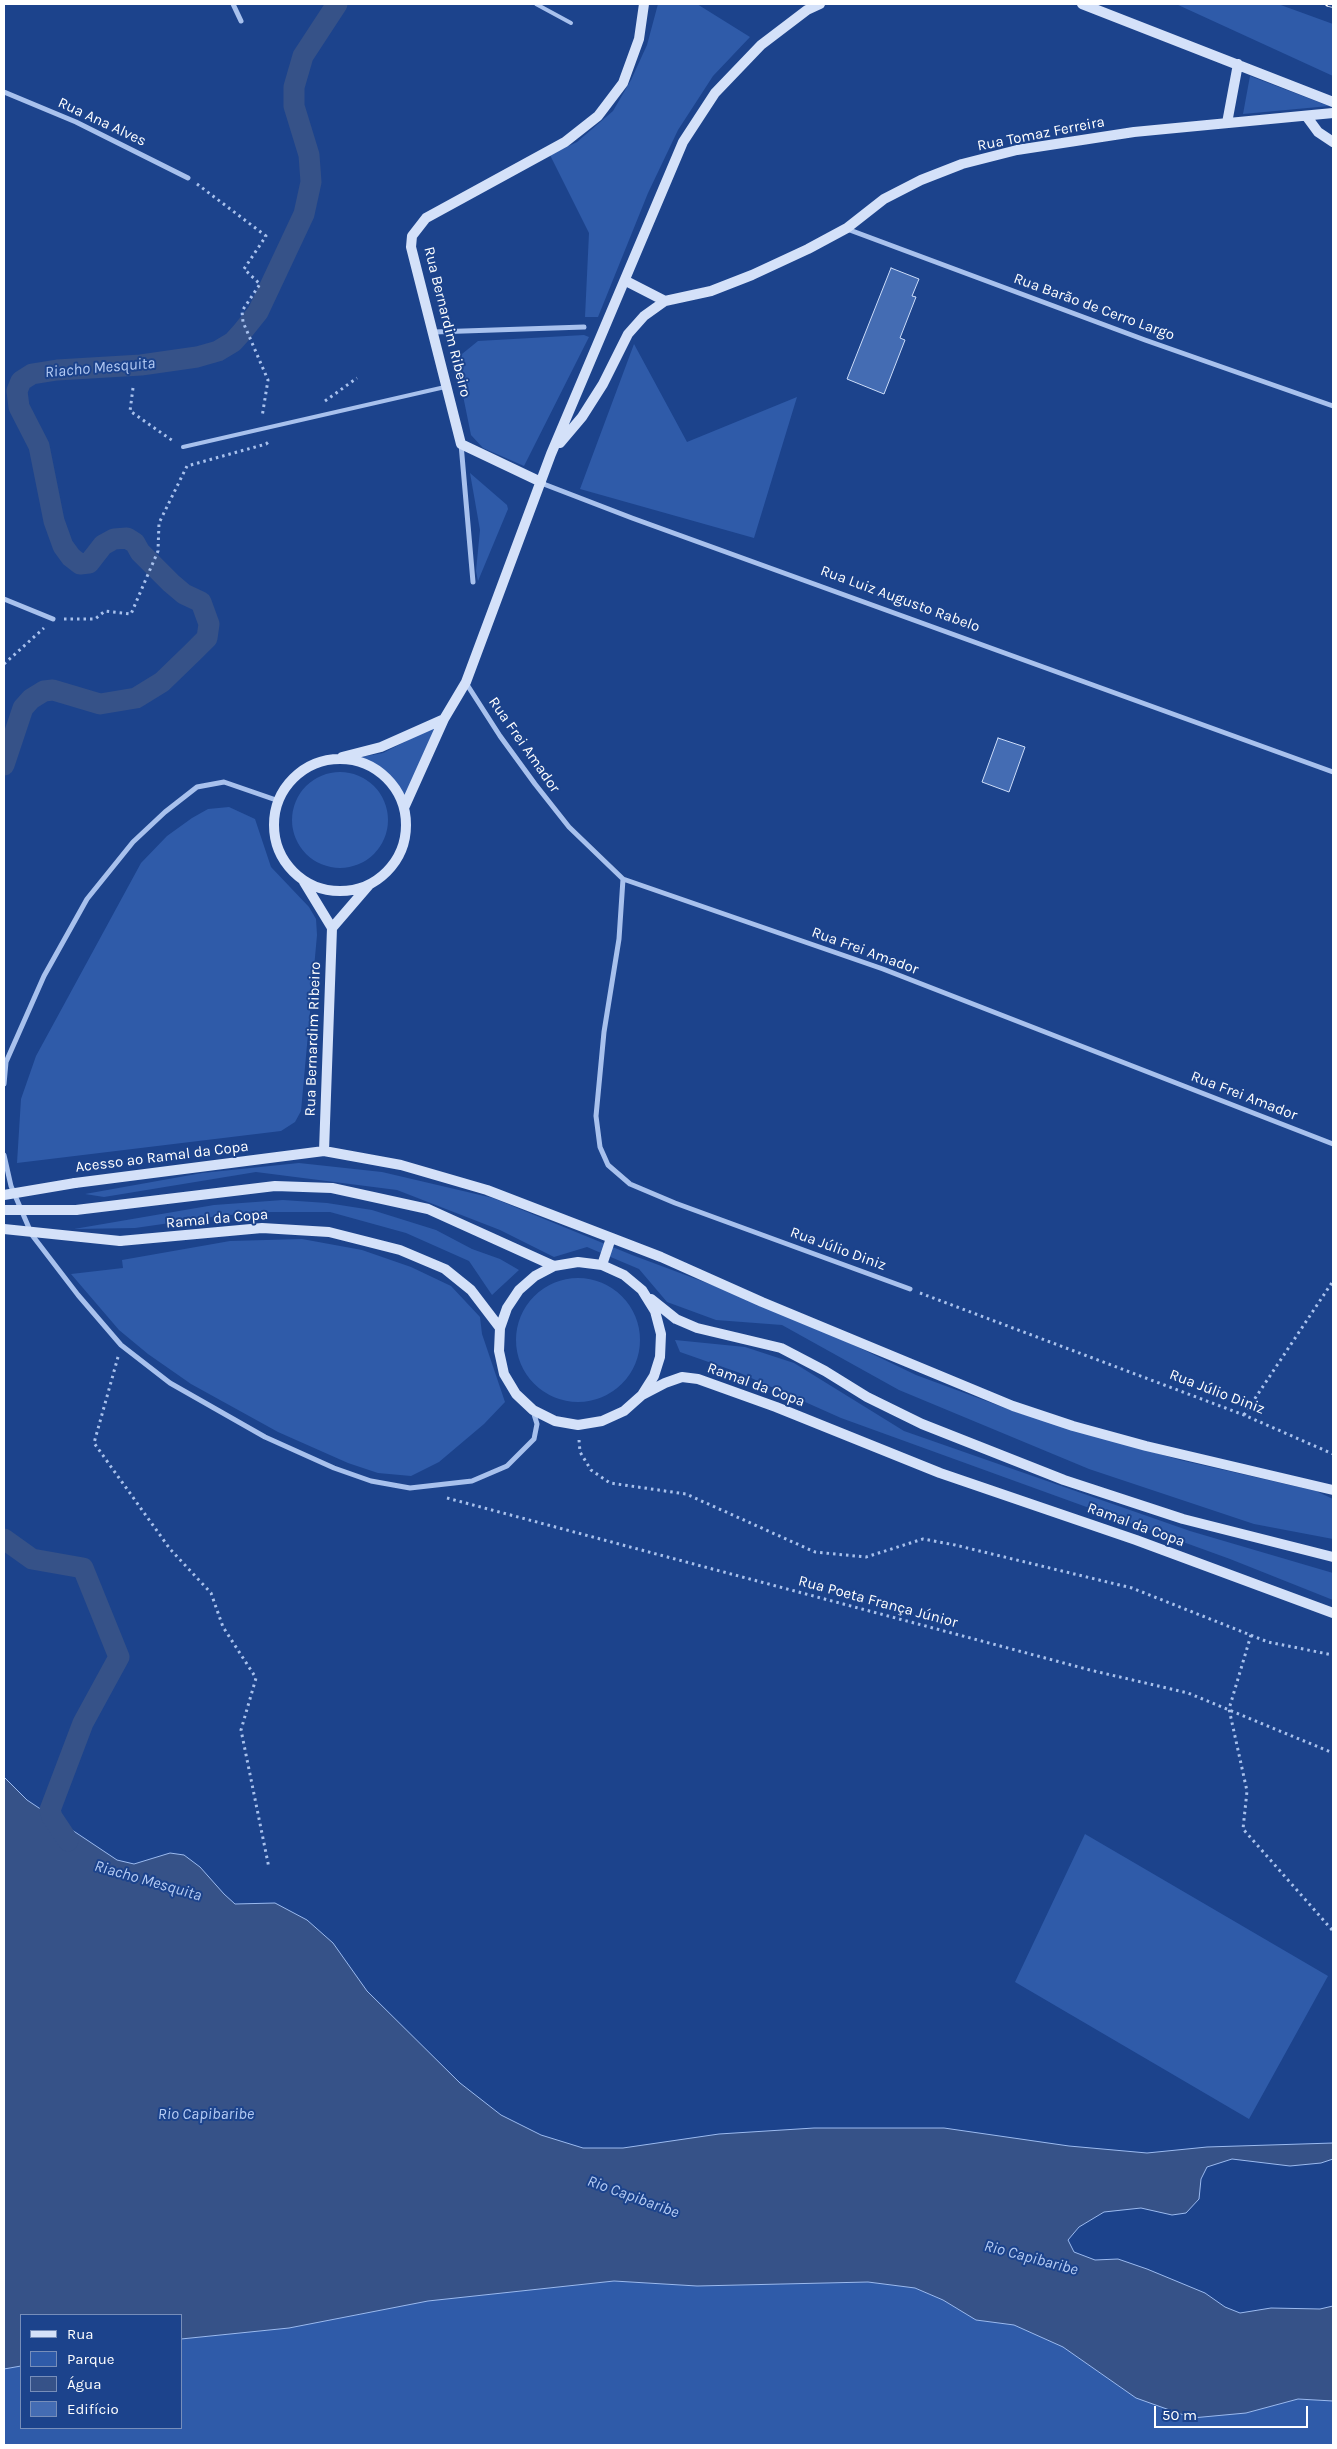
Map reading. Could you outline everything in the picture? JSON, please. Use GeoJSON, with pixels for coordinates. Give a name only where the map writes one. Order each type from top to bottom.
{"type":"FeatureCollection","features":[{"type":"Feature","properties":{"kind":"street"},"geometry":{"type":"LineString","coordinates":[[232,4],[241,22]]}},
{"type":"Feature","properties":{"kind":"street","name":"Rua Bernardim Ribeiro"},"geometry":{"type":"LineString","coordinates":[[473,582],[461,444],[412,247],[412,236],[417,227],[426,218],[565,142],[598,116],[623,83],[639,39],[644,4]]}},
{"type":"Feature","properties":{"kind":"street"},"geometry":{"type":"LineString","coordinates":[[404,808],[444,718],[466,682],[551,454],[626,281],[683,142],[715,93],[761,45],[806,10],[820,4]]}},
{"type":"Feature","properties":{"kind":"street"},"geometry":{"type":"LineString","coordinates":[[1082,4],[1333,102]]}},
{"type":"Feature","properties":{"kind":"street"},"geometry":{"type":"LineString","coordinates":[[1226,123],[1238,64]]}},
{"type":"Feature","properties":{"kind":"street","name":"Rua Ana Alves"},"geometry":{"type":"LineString","coordinates":[[4,92],[85,126],[188,178]]}},
{"type":"Feature","properties":{"kind":"street","name":"Rua Tomaz Ferreira"},"geometry":{"type":"LineString","coordinates":[[551,454],[582,417],[603,384],[628,334],[644,316],[665,301],[711,291],[752,276],[847,228],[884,199],[920,180],[962,164],[1017,150],[1134,132],[1333,113]]}},
{"type":"Feature","properties":{"kind":"street"},"geometry":{"type":"LineString","coordinates":[[1307,116],[1318,132],[1333,142]]}},
{"type":"Feature","properties":{"kind":"street","name":"Rua Barão de Cerro Largo"},"geometry":{"type":"LineString","coordinates":[[847,228],[1145,340],[1333,406]]}},
{"type":"Feature","properties":{"kind":"street"},"geometry":{"type":"LineString","coordinates":[[626,281],[665,301]]}},
{"type":"Feature","properties":{"kind":"street"},"geometry":{"type":"LineString","coordinates":[[434,332],[584,327]]}},
{"type":"Feature","properties":{"kind":"street","name":"Rua Luiz Augusto Rabelo"},"geometry":{"type":"LineString","coordinates":[[461,444],[541,482],[632,518],[1333,772]]}},
{"type":"Feature","properties":{"kind":"street"},"geometry":{"type":"LineString","coordinates":[[4,599],[53,620]]}},
{"type":"Feature","properties":{"kind":"street","name":"Rua Frei Amador"},"geometry":{"type":"LineString","coordinates":[[466,682],[500,736],[569,827],[623,879],[883,970],[1333,1144]]}},
{"type":"Feature","properties":{"kind":"street"},"geometry":{"type":"LineString","coordinates":[[336,759],[358,762],[379,771],[394,788],[404,808],[406,830],[400,852],[387,871],[369,884],[332,928],[304,882],[288,868],[278,850],[273,830],[275,809],[284,790],[298,774],[316,763],[381,748],[444,718]]}},
{"type":"Feature","properties":{"kind":"street"},"geometry":{"type":"LineString","coordinates":[[4,1084],[6,1062],[44,976],[87,899],[133,842],[165,812],[197,787],[224,782],[279,800]]}},
{"type":"Feature","properties":{"kind":"street","name":"Rua Júlio Diniz"},"geometry":{"type":"LineString","coordinates":[[623,879],[619,939],[604,1032],[596,1116],[600,1147],[608,1165],[630,1184],[666,1199],[910,1289]]}},
{"type":"Feature","properties":{"kind":"street"},"geometry":{"type":"LineString","coordinates":[[304,882],[325,890],[348,891],[369,884]]}},
{"type":"Feature","properties":{"kind":"street","name":"Rua Bernardim Ribeiro"},"geometry":{"type":"LineString","coordinates":[[324,1151],[332,928]]}},
{"type":"Feature","properties":{"kind":"street"},"geometry":{"type":"LineString","coordinates":[[324,1151],[401,1165],[487,1190],[612,1238],[1013,1406],[1073,1426],[1146,1446],[1333,1490]]}},
{"type":"Feature","properties":{"kind":"street","name":"Acesso ao Ramal da Copa"},"geometry":{"type":"LineString","coordinates":[[4,1195],[75,1183],[324,1151]]}},
{"type":"Feature","properties":{"kind":"street"},"geometry":{"type":"LineString","coordinates":[[4,1155],[11,1186],[32,1235],[78,1295],[121,1345],[170,1382],[266,1437],[334,1468],[371,1481],[410,1488],[472,1481],[507,1466],[534,1439],[537,1424],[533,1410]]}},
{"type":"Feature","properties":{"kind":"street","name":"Ramal da Copa"},"geometry":{"type":"LineString","coordinates":[[4,1210],[76,1210],[275,1186],[332,1188],[428,1209],[554,1266]]}},
{"type":"Feature","properties":{"kind":"street","name":"Ramal da Copa"},"geometry":{"type":"LineString","coordinates":[[4,1229],[120,1241],[262,1228],[329,1232],[400,1250],[445,1269],[471,1290],[500,1328],[499,1351],[504,1374],[516,1394],[533,1410],[554,1421],[578,1425],[602,1422],[624,1411],[642,1395],[665,1383],[682,1378],[713,1383],[940,1473],[1136,1540],[1333,1613]]}},
{"type":"Feature","properties":{"kind":"street"},"geometry":{"type":"LineString","coordinates":[[602,1265],[612,1238]]}},
{"type":"Feature","properties":{"kind":"street"},"geometry":{"type":"LineString","coordinates":[[500,1328],[507,1308],[518,1290],[535,1276],[554,1266],[578,1262],[602,1265],[624,1275],[642,1290],[655,1311],[661,1334],[660,1357],[654,1376],[642,1395]]}},
{"type":"Feature","properties":{"kind":"street","name":"Ramal da Copa"},"geometry":{"type":"LineString","coordinates":[[642,1290],[659,1306],[690,1325],[781,1348],[825,1371],[875,1401],[922,1424],[977,1447],[1064,1480],[1183,1519],[1333,1557]]}},
{"type":"Feature","properties":{"kind":"lane"},"geometry":{"type":"LineString","coordinates":[[536,4],[571,23]]}},
{"type":"Feature","properties":{"kind":"lane"},"geometry":{"type":"LineString","coordinates":[[183,447],[447,386]]}},
{"type":"Feature","properties":{"kind":"path"},"geometry":{"type":"LineString","coordinates":[[188,178],[266,236],[244,269],[260,284],[242,311],[243,322],[268,380],[261,428],[266,444]]}},
{"type":"Feature","properties":{"kind":"path"},"geometry":{"type":"LineString","coordinates":[[321,405],[357,378]]}},
{"type":"Feature","properties":{"kind":"path"},"geometry":{"type":"LineString","coordinates":[[4,664],[53,620],[95,619],[105,611],[131,614],[158,551],[159,523],[187,466],[183,447],[130,411],[133,388]]}},
{"type":"Feature","properties":{"kind":"path"},"geometry":{"type":"LineString","coordinates":[[187,466],[266,444],[273,440]]}},
{"type":"Feature","properties":{"kind":"path"},"geometry":{"type":"LineString","coordinates":[[1244,1415],[1333,1280]]}},
{"type":"Feature","properties":{"kind":"path","name":"Rua Júlio Diniz"},"geometry":{"type":"LineString","coordinates":[[910,1289],[1244,1415],[1333,1454]]}},
{"type":"Feature","properties":{"kind":"path"},"geometry":{"type":"LineString","coordinates":[[121,1345],[94,1443],[170,1549],[211,1593],[223,1627],[256,1678],[241,1730],[269,1868]]}},
{"type":"Feature","properties":{"kind":"path"},"geometry":{"type":"LineString","coordinates":[[578,1425],[580,1452],[591,1470],[610,1483],[686,1494],[816,1552],[866,1557],[923,1539],[956,1545],[1132,1588],[1268,1642],[1333,1655]]}},
{"type":"Feature","properties":{"kind":"path","name":"Rua Poeta França Júnior"},"geometry":{"type":"LineString","coordinates":[[439,1495],[1090,1670],[1188,1693],[1333,1753]]}},
{"type":"Feature","properties":{"kind":"path"},"geometry":{"type":"LineString","coordinates":[[1251,1635],[1229,1709],[1247,1791],[1243,1829],[1333,1931]]}},
{"type":"Feature","properties":{"kind":"green space"},"geometry":{"type":"Polygon","coordinates":[[[658,4],[697,4],[750,37],[713,76],[678,130],[648,193],[598,317],[585,317],[589,233],[550,155],[577,142],[613,111],[631,80],[647,45],[658,4]]]}},
{"type":"Feature","properties":{"kind":"green space"},"geometry":{"type":"Polygon","coordinates":[[[1176,4],[1278,4],[1333,24],[1333,76],[1176,4]]]}},
{"type":"Feature","properties":{"kind":"green space"},"geometry":{"type":"Polygon","coordinates":[[[1250,76],[1329,106],[1243,114],[1250,76]]]}},
{"type":"Feature","properties":{"kind":"green space"},"geometry":{"type":"Polygon","coordinates":[[[584,335],[589,337],[524,466],[483,448],[471,435],[458,371],[462,354],[478,341],[584,335]]]}},
{"type":"Feature","properties":{"kind":"green space"},"geometry":{"type":"Polygon","coordinates":[[[634,344],[687,442],[797,397],[754,538],[580,489],[634,344]]]}},
{"type":"Feature","properties":{"kind":"green space"},"geometry":{"type":"Polygon","coordinates":[[[470,473],[507,505],[508,509],[478,581],[476,571],[480,530],[470,473]]]}},
{"type":"Feature","properties":{"kind":"green space"},"geometry":{"type":"Polygon","coordinates":[[[439,724],[404,802],[396,786],[379,769],[351,759],[383,753],[439,724]]]}},
{"type":"Feature","properties":{"kind":"green space"},"geometry":{"type":"Polygon","coordinates":[[[340,772],[358,775],[374,786],[385,802],[388,820],[385,838],[374,854],[358,865],[340,868],[322,865],[306,854],[295,838],[292,820],[295,802],[306,786],[322,775],[340,772]]]}},
{"type":"Feature","properties":{"kind":"green space"},"geometry":{"type":"Polygon","coordinates":[[[229,807],[255,819],[271,867],[309,907],[316,919],[317,935],[301,1111],[295,1122],[281,1131],[17,1163],[21,1099],[36,1056],[141,863],[167,836],[192,818],[208,809],[229,807]]]}},
{"type":"Feature","properties":{"kind":"green space"},"geometry":{"type":"Polygon","coordinates":[[[299,1163],[382,1172],[493,1198],[632,1255],[787,1313],[916,1375],[1016,1412],[1180,1460],[1316,1491],[1333,1499],[1333,1539],[1254,1524],[1089,1469],[899,1390],[782,1325],[716,1320],[667,1302],[639,1269],[587,1247],[554,1257],[500,1230],[397,1190],[256,1172],[104,1197],[85,1194],[202,1173],[299,1163]]]}},
{"type":"Feature","properties":{"kind":"green space"},"geometry":{"type":"Polygon","coordinates":[[[283,1200],[327,1203],[372,1210],[436,1230],[472,1249],[500,1259],[519,1270],[492,1295],[469,1261],[406,1233],[330,1212],[264,1212],[219,1216],[135,1228],[74,1229],[214,1205],[283,1200]]]}},
{"type":"Feature","properties":{"kind":"green space"},"geometry":{"type":"Polygon","coordinates":[[[302,1239],[362,1250],[411,1267],[451,1286],[480,1317],[482,1334],[505,1402],[484,1424],[439,1462],[411,1476],[378,1473],[348,1463],[278,1432],[191,1384],[148,1354],[119,1330],[71,1274],[123,1268],[122,1260],[230,1241],[302,1239]]]}},
{"type":"Feature","properties":{"kind":"green space"},"geometry":{"type":"Polygon","coordinates":[[[578,1278],[602,1283],[622,1296],[635,1316],[640,1340],[635,1364],[622,1384],[602,1397],[578,1402],[554,1397],[534,1384],[521,1364],[516,1340],[521,1316],[534,1296],[554,1283],[578,1278]]]}},
{"type":"Feature","properties":{"kind":"green space"},"geometry":{"type":"Polygon","coordinates":[[[675,1340],[745,1347],[794,1363],[904,1431],[1190,1531],[1333,1573],[1333,1600],[1230,1559],[841,1418],[740,1373],[680,1352],[675,1340]]]}},
{"type":"Feature","properties":{"kind":"green space"},"geometry":{"type":"Polygon","coordinates":[[[1085,1834],[1328,1976],[1249,2119],[1015,1982],[1085,1834]]]}},
{"type":"Feature","properties":{"kind":"green space"},"geometry":{"type":"Polygon","coordinates":[[[614,2281],[697,2286],[868,2282],[915,2288],[943,2300],[976,2320],[1014,2325],[1063,2347],[1136,2398],[1246,2413],[1298,2399],[1333,2401],[1333,2445],[4,2445],[4,2369],[20,2366],[20,2429],[182,2429],[182,2339],[289,2328],[428,2301],[614,2281]]]}},
{"type":"Feature","properties":{"kind":"water","name":"Rio Capibaribe"},"geometry":{"type":"Polygon","coordinates":[[[4,1777],[27,1800],[117,1860],[134,1864],[170,1853],[184,1855],[200,1867],[235,1904],[275,1903],[307,1920],[333,1943],[367,1991],[460,2083],[501,2115],[541,2135],[583,2148],[623,2148],[719,2134],[814,2128],[944,2128],[1069,2146],[1147,2153],[1207,2147],[1333,2143],[1333,2159],[1321,2163],[1290,2166],[1232,2159],[1207,2167],[1201,2179],[1199,2199],[1186,2213],[1172,2215],[1141,2208],[1104,2212],[1079,2227],[1068,2240],[1074,2252],[1095,2260],[1118,2259],[1147,2269],[1205,2293],[1225,2307],[1240,2313],[1271,2308],[1320,2309],[1333,2306],[1333,2401],[1298,2399],[1246,2413],[1192,2418],[1136,2398],[1063,2347],[1014,2325],[976,2320],[943,2300],[915,2288],[868,2282],[697,2286],[614,2281],[428,2301],[289,2328],[182,2339],[182,2314],[20,2314],[20,2366],[4,2369],[4,1777]]]}},
{"type":"Feature","properties":{"kind":"building"},"geometry":{"type":"Polygon","coordinates":[[[891,268],[919,279],[912,296],[916,297],[900,338],[905,340],[884,394],[847,379],[891,268]]]}},
{"type":"Feature","properties":{"kind":"building"},"geometry":{"type":"Polygon","coordinates":[[[998,738],[1025,747],[1009,792],[982,782],[998,738]]]}},
{"type":"Feature","properties":{"kind":"waterway","name":"Riacho Mesquita"},"geometry":{"type":"LineString","coordinates":[[4,765],[23,708],[31,699],[44,691],[53,690],[100,704],[136,698],[162,682],[207,638],[209,624],[201,602],[184,594],[171,583],[140,552],[135,543],[127,538],[114,539],[103,545],[89,563],[80,564],[71,557],[63,546],[54,521],[39,446],[19,407],[17,391],[21,381],[32,374],[57,370],[141,365],[197,357],[218,351],[233,342],[242,332],[258,312],[304,214],[311,182],[309,155],[294,106],[294,87],[303,56],[337,4]]}},
{"type":"Feature","properties":{"kind":"waterway","name":"Riacho Mesquita"},"geometry":{"type":"LineString","coordinates":[[4,1539],[32,1559],[83,1568],[119,1657],[83,1723],[50,1810],[52,1817],[68,1841]]}},
{"type":"Feature","properties":{"kind":"railway"},"geometry":{"type":"LineString","coordinates":[[1328,4],[1333,5]]}}]}
